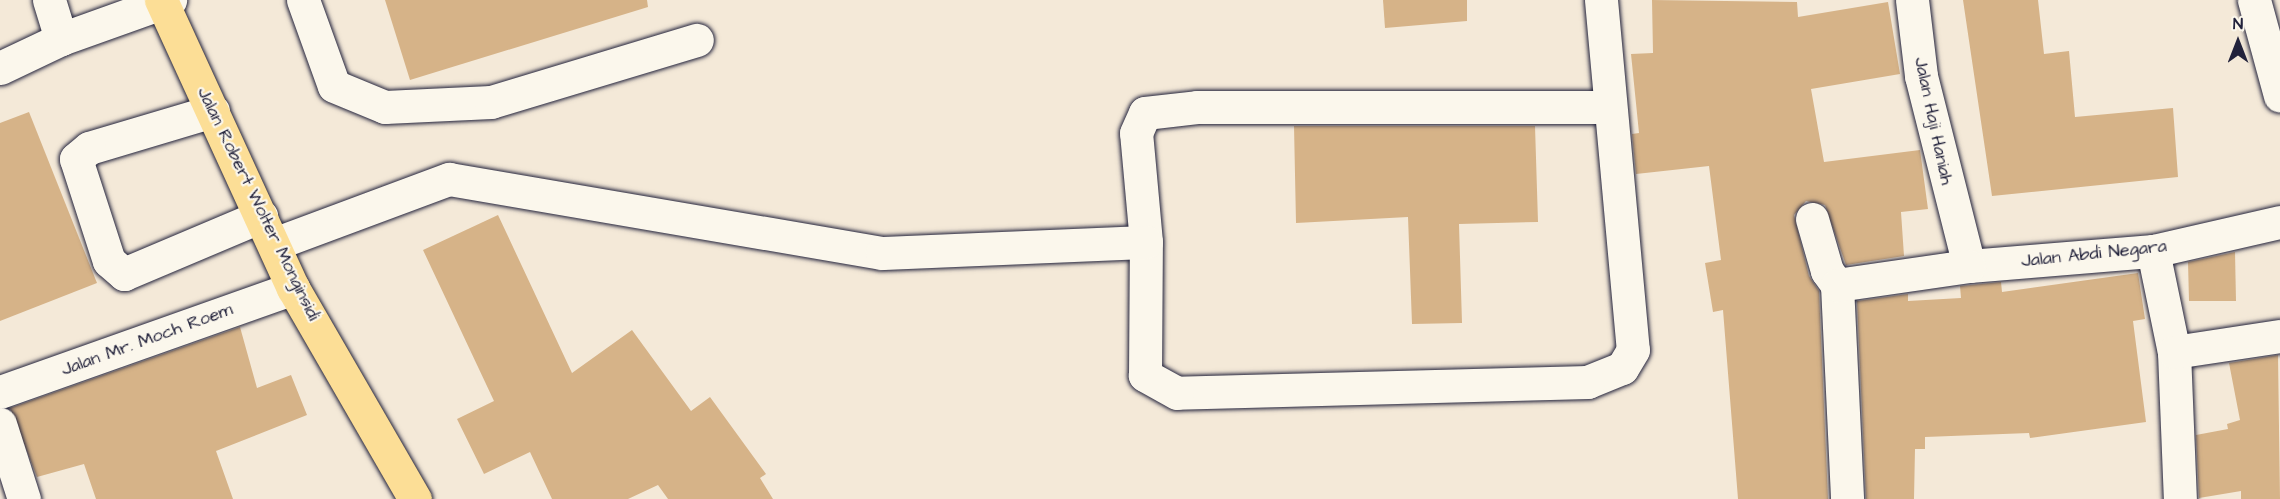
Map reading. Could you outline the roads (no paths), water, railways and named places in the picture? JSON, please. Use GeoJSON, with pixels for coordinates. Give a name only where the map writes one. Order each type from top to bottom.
{"type":"FeatureCollection","features":[{"type":"Feature","properties":{"kind":"highway","name":"Jalan Robert Wolter Monginsidi"},"geometry":{"type":"LineString","coordinates":[[165,1],[293,288],[415,499]]}},
{"type":"Feature","properties":{"kind":"street"},"geometry":{"type":"LineString","coordinates":[[50,0],[61,39]]}},
{"type":"Feature","properties":{"kind":"street"},"geometry":{"type":"LineString","coordinates":[[303,0],[334,86],[385,107],[491,102],[697,40]]}},
{"type":"Feature","properties":{"kind":"street"},"geometry":{"type":"LineString","coordinates":[[1601,0],[1633,350],[1622,368],[1588,382],[1177,393],[1144,375],[1146,242],[1136,133],[1138,119],[1156,108],[1610,107]]}},
{"type":"Feature","properties":{"kind":"street","name":"Jalan Haji Haniah"},"geometry":{"type":"LineString","coordinates":[[1912,0],[1921,76],[1965,253]]}},
{"type":"Feature","properties":{"kind":"street"},"geometry":{"type":"LineString","coordinates":[[2254,0],[2280,96]]}},
{"type":"Feature","properties":{"kind":"street"},"geometry":{"type":"LineString","coordinates":[[0,68],[61,39],[165,1]]}},
{"type":"Feature","properties":{"kind":"street"},"geometry":{"type":"LineString","coordinates":[[213,111],[89,148],[76,159],[109,261],[124,274],[267,230],[449,179],[882,254],[1146,242]]}},
{"type":"Feature","properties":{"kind":"street"},"geometry":{"type":"LineString","coordinates":[[1812,219],[1827,271],[1837,285],[1847,499]]}},
{"type":"Feature","properties":{"kind":"street","name":"Jalan Abdi Negara"},"geometry":{"type":"LineString","coordinates":[[1837,285],[1965,253],[2153,251],[2280,222]]}},
{"type":"Feature","properties":{"kind":"street"},"geometry":{"type":"LineString","coordinates":[[2153,251],[2174,352],[2180,499]]}},
{"type":"Feature","properties":{"kind":"street","name":"Jalan Mr. Moch Roem"},"geometry":{"type":"LineString","coordinates":[[0,392],[293,288]]}},
{"type":"Feature","properties":{"kind":"street"},"geometry":{"type":"LineString","coordinates":[[2174,352],[2280,336]]}},
{"type":"Feature","properties":{"kind":"street"},"geometry":{"type":"LineString","coordinates":[[0,424],[24,499]]}}]}
